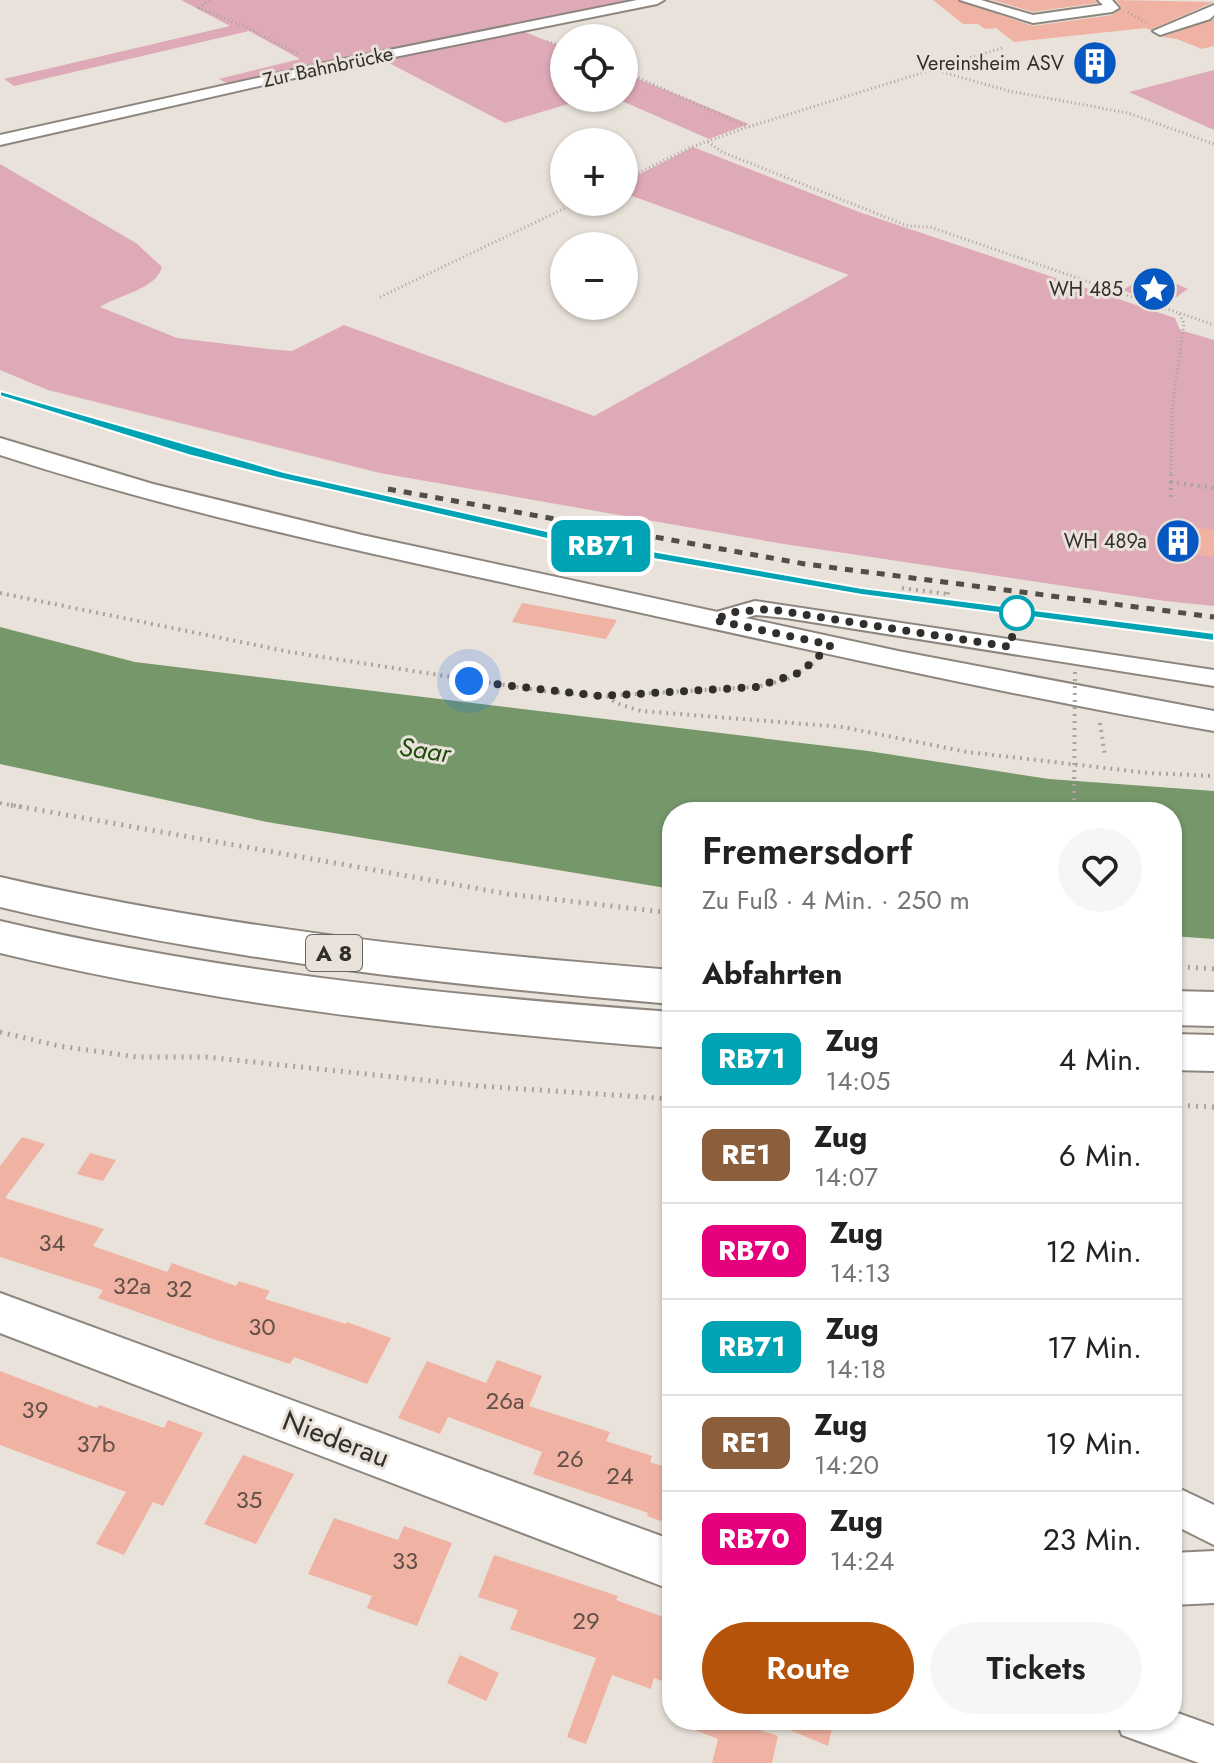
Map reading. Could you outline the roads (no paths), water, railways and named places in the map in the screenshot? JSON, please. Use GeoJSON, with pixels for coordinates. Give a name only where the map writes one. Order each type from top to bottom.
{"type":"FeatureCollection","features":[{"type":"Feature","properties":{"kind":"highway","name":"A 8"},"geometry":{"type":"LineString","coordinates":[[0,892],[170,928],[347,955],[512,974],[662,986]]}},
{"type":"Feature","properties":{"kind":"highway","name":"A 8"},"geometry":{"type":"LineString","coordinates":[[0,937],[147,967],[331,996],[503,1017],[662,1029]]}},
{"type":"Feature","properties":{"kind":"highway"},"geometry":{"type":"LineString","coordinates":[[1182,1008],[1214,1009]]}},
{"type":"Feature","properties":{"kind":"highway"},"geometry":{"type":"LineString","coordinates":[[1182,1052],[1214,1053]]}},
{"type":"Feature","properties":{"kind":"main road"},"geometry":{"type":"LineString","coordinates":[[0,446],[136,489],[245,516],[1067,697],[1214,721]]}},
{"type":"Feature","properties":{"kind":"main road","name":"Niederau"},"geometry":{"type":"LineString","coordinates":[[0,1313],[662,1561]]}},
{"type":"Feature","properties":{"kind":"main road"},"geometry":{"type":"LineString","coordinates":[[1182,1579],[1214,1577]]}},
{"type":"Feature","properties":{"kind":"street","name":"Zur Bahnbrücke"},"geometry":{"type":"LineString","coordinates":[[0,140],[325,67],[657,0]]}},
{"type":"Feature","properties":{"kind":"street"},"geometry":{"type":"LineString","coordinates":[[967,0],[1033,19],[1108,4]]}},
{"type":"Feature","properties":{"kind":"street"},"geometry":{"type":"LineString","coordinates":[[1160,31],[1205,16],[1214,9],[1198,1]]}},
{"type":"Feature","properties":{"kind":"street"},"geometry":{"type":"LineString","coordinates":[[714,620],[755,608],[786,611],[1214,678]]}},
{"type":"Feature","properties":{"kind":"street"},"geometry":{"type":"LineString","coordinates":[[1182,1509],[1214,1526]]}},
{"type":"Feature","properties":{"kind":"street"},"geometry":{"type":"LineString","coordinates":[[1166,1730],[1214,1747]]}},
{"type":"Feature","properties":{"kind":"water","name":"Saar"},"geometry":{"type":"Polygon","coordinates":[[[0,627],[135,662],[868,751],[1049,779],[1214,791],[1214,939],[1182,937],[1182,802],[662,802],[662,887],[267,822],[0,764],[0,627]]]}},
{"type":"Feature","properties":{"kind":"railway"},"geometry":{"type":"LineString","coordinates":[[0,394],[148,439],[277,473]]}},
{"type":"Feature","properties":{"kind":"railway"},"geometry":{"type":"LineString","coordinates":[[269,471],[277,473]]}},
{"type":"Feature","properties":{"kind":"railway"},"geometry":{"type":"LineString","coordinates":[[277,473],[502,526],[738,570],[976,606],[1214,637]]}},
{"type":"Feature","properties":{"kind":"railway"},"geometry":{"type":"LineString","coordinates":[[388,489],[805,564],[1214,617]]}},
{"type":"Feature","properties":{"kind":"train","name":"RB71"},"geometry":{"type":"LineString","coordinates":[[0,394],[282,476],[578,542],[862,592],[1214,637]]}},
{"type":"Feature","properties":{"kind":"place","name":"Vereinsheim ASV"},"geometry":{"type":"Point","coordinates":[1095,63]}},
{"type":"Feature","properties":{"kind":"place","name":"WH 485"},"geometry":{"type":"Point","coordinates":[1154,289]}},
{"type":"Feature","properties":{"kind":"place","name":"WH 489a"},"geometry":{"type":"Point","coordinates":[1178,541]}}]}
